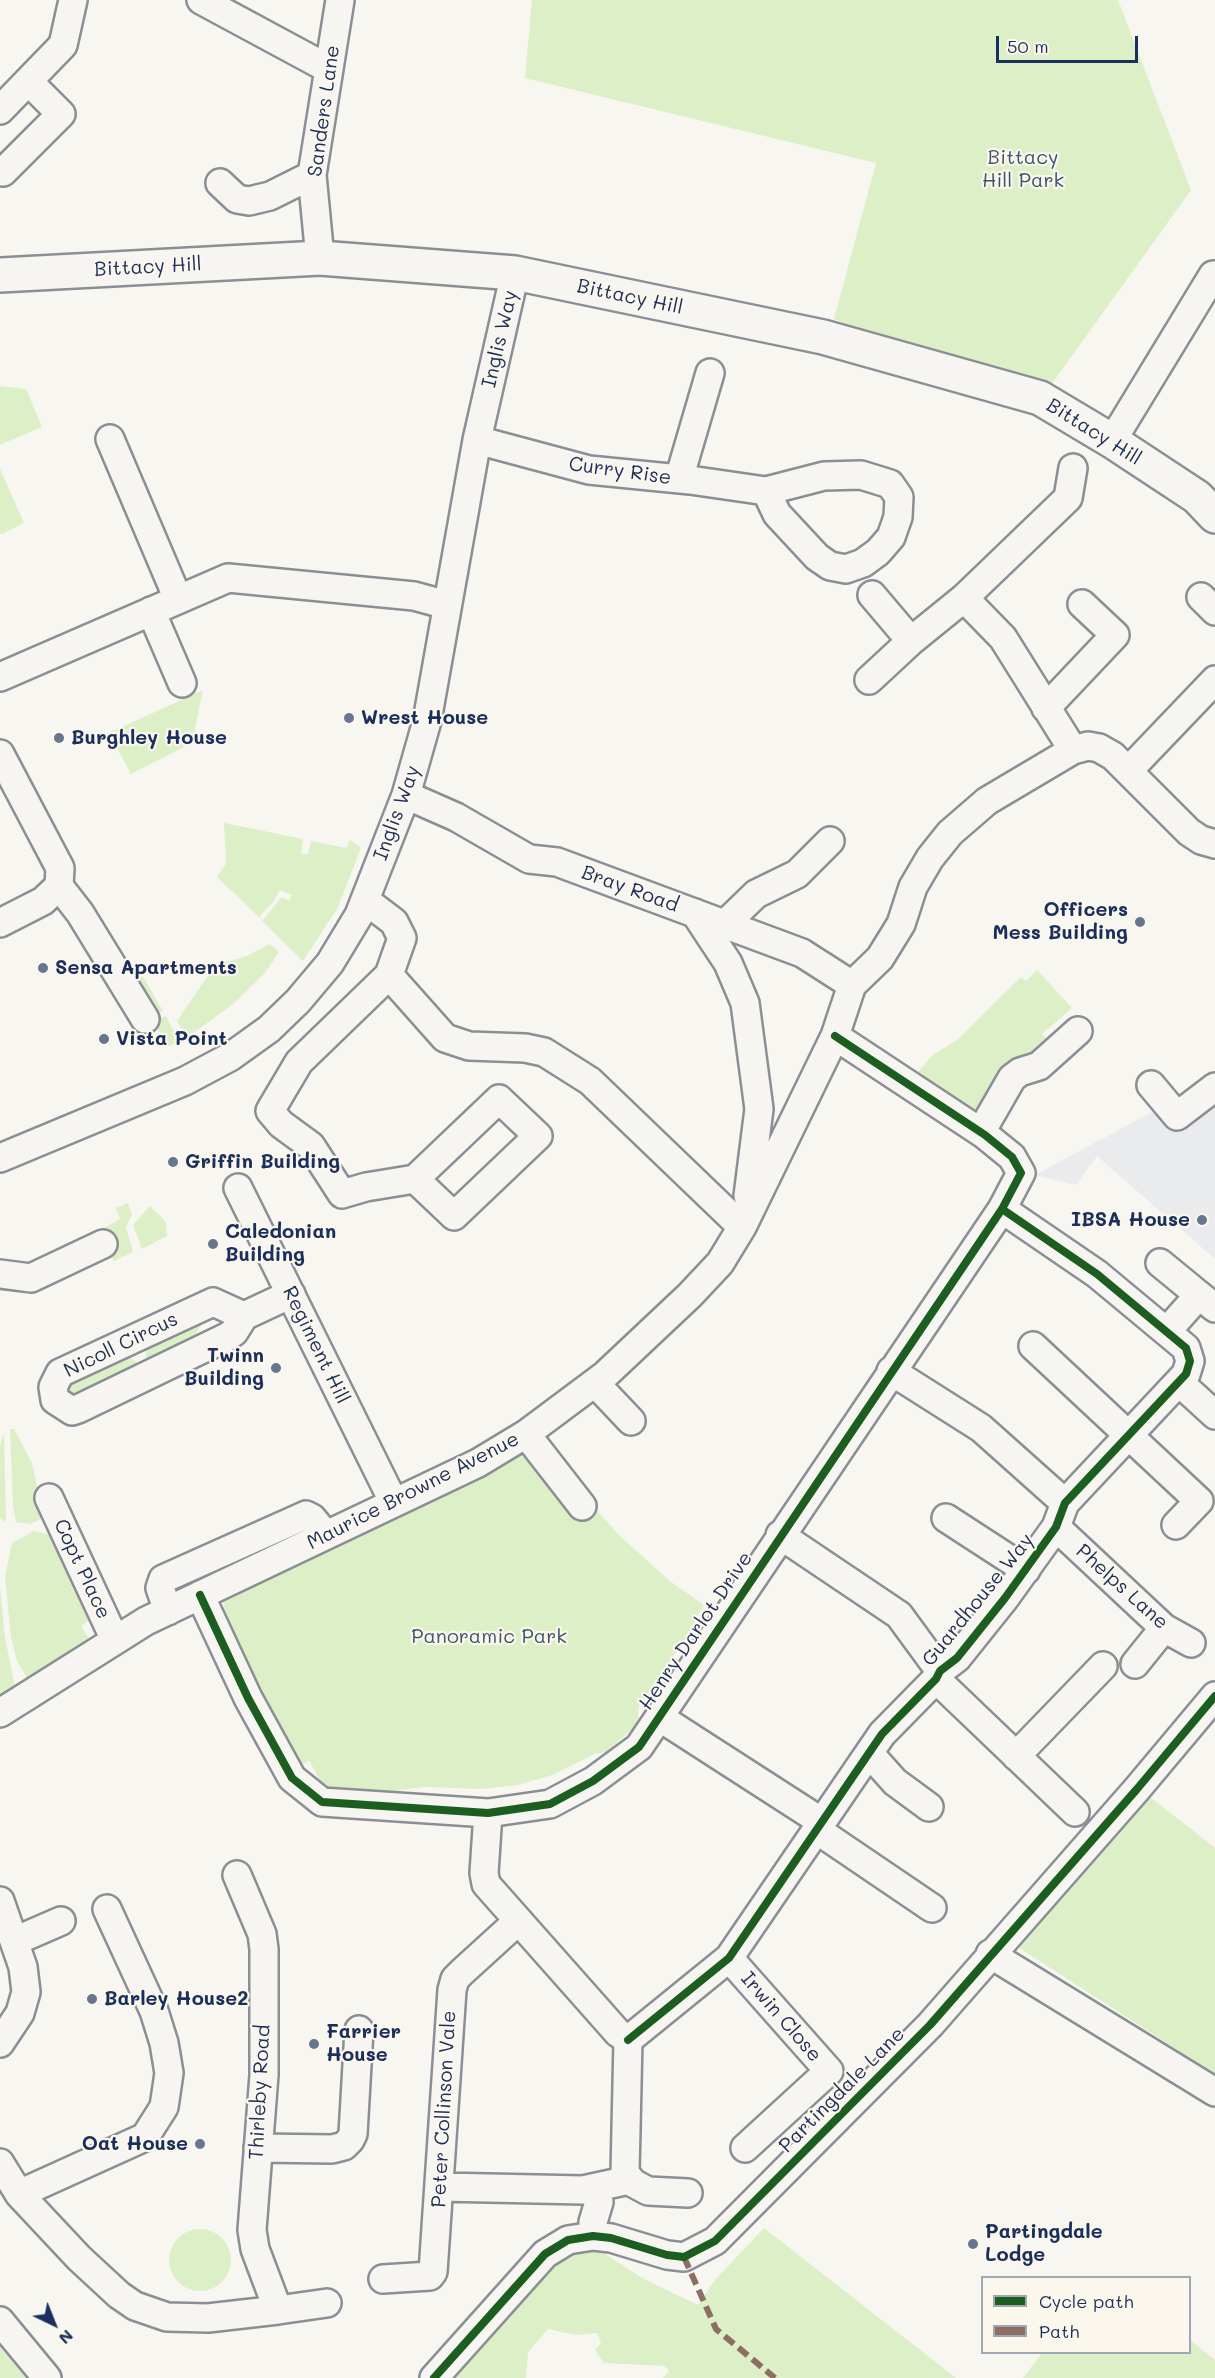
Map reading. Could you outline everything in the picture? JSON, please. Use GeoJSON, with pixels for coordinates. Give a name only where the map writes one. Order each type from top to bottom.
{"type":"FeatureCollection","features":[{"type":"Feature","properties":{"kind":"main road","name":"Bittacy Hill"},"geometry":{"type":"LineString","coordinates":[[0,275],[320,258],[515,273],[822,338],[1040,398],[1112,441],[1197,497],[1215,516]]}},
{"type":"Feature","properties":{"kind":"street"},"geometry":{"type":"LineString","coordinates":[[0,110],[63,45],[73,0]]}},
{"type":"Feature","properties":{"kind":"street"},"geometry":{"type":"LineString","coordinates":[[201,0],[330,69]]}},
{"type":"Feature","properties":{"kind":"street","name":"Sanders Lane"},"geometry":{"type":"LineString","coordinates":[[320,258],[312,175],[340,0]]}},
{"type":"Feature","properties":{"kind":"street"},"geometry":{"type":"LineString","coordinates":[[3,172],[61,114],[28,81]]}},
{"type":"Feature","properties":{"kind":"street"},"geometry":{"type":"LineString","coordinates":[[220,183],[237,199],[249,201],[270,196],[312,175]]}},
{"type":"Feature","properties":{"kind":"street","name":"Inglis Way"},"geometry":{"type":"LineString","coordinates":[[0,1158],[185,1081],[230,1057],[269,1029],[298,1001],[330,963],[365,900],[406,795],[428,721],[477,440],[515,273]]}},
{"type":"Feature","properties":{"kind":"street"},"geometry":{"type":"LineString","coordinates":[[1112,441],[1213,274]]}},
{"type":"Feature","properties":{"kind":"street"},"geometry":{"type":"LineString","coordinates":[[679,479],[710,373]]}},
{"type":"Feature","properties":{"kind":"street"},"geometry":{"type":"LineString","coordinates":[[110,439],[178,599]]}},
{"type":"Feature","properties":{"kind":"street","name":"Curry Rise"},"geometry":{"type":"LineString","coordinates":[[477,440],[589,470],[766,491],[824,476],[861,475],[890,484],[899,496],[898,517],[891,537],[878,552],[863,563],[846,569],[830,566],[817,557],[777,514],[766,491]]}},
{"type":"Feature","properties":{"kind":"street"},"geometry":{"type":"LineString","coordinates":[[869,680],[911,641],[964,598],[1068,498],[1073,468]]}},
{"type":"Feature","properties":{"kind":"street"},"geometry":{"type":"LineString","coordinates":[[0,677],[228,578],[414,596],[447,605]]}},
{"type":"Feature","properties":{"kind":"street"},"geometry":{"type":"LineString","coordinates":[[872,595],[911,641]]}},
{"type":"Feature","properties":{"kind":"street"},"geometry":{"type":"LineString","coordinates":[[964,598],[1003,638],[1073,750]]}},
{"type":"Feature","properties":{"kind":"street"},"geometry":{"type":"LineString","coordinates":[[1046,708],[1115,635],[1082,604]]}},
{"type":"Feature","properties":{"kind":"street"},"geometry":{"type":"LineString","coordinates":[[151,611],[182,683]]}},
{"type":"Feature","properties":{"kind":"street"},"geometry":{"type":"LineString","coordinates":[[1129,770],[1215,680]]}},
{"type":"Feature","properties":{"kind":"street"},"geometry":{"type":"LineString","coordinates":[[742,1227],[835,1036],[852,985],[880,958],[901,924],[917,878],[950,833],[987,801],[1073,750],[1088,746],[1099,748],[1113,756],[1129,770],[1171,823],[1208,842]]}},
{"type":"Feature","properties":{"kind":"street"},"geometry":{"type":"LineString","coordinates":[[0,754],[60,868],[59,886],[80,913],[145,1019]]}},
{"type":"Feature","properties":{"kind":"street","name":"Bray Road"},"geometry":{"type":"LineString","coordinates":[[406,795],[456,817],[529,859],[557,862],[802,953],[852,985]]}},
{"type":"Feature","properties":{"kind":"street"},"geometry":{"type":"LineString","coordinates":[[725,924],[756,894],[797,874],[830,841]]}},
{"type":"Feature","properties":{"kind":"street"},"geometry":{"type":"LineString","coordinates":[[0,923],[43,901],[59,886]]}},
{"type":"Feature","properties":{"kind":"street"},"geometry":{"type":"LineString","coordinates":[[365,900],[394,922],[402,938],[389,975],[299,1062],[270,1111],[281,1124],[312,1146],[342,1194],[366,1187],[415,1179],[499,1099],[538,1136],[454,1216],[415,1179]]}},
{"type":"Feature","properties":{"kind":"street"},"geometry":{"type":"LineString","coordinates":[[695,913],[728,963],[744,1003],[759,1109],[750,1189],[742,1227]]}},
{"type":"Feature","properties":{"kind":"street"},"geometry":{"type":"LineString","coordinates":[[389,975],[445,1038],[469,1046],[525,1048],[544,1052],[590,1081],[742,1227]]}},
{"type":"Feature","properties":{"kind":"street"},"geometry":{"type":"LineString","coordinates":[[981,1132],[1012,1078],[1020,1072],[1039,1066],[1078,1031]]}},
{"type":"Feature","properties":{"kind":"street","name":"Henry Darlot Drive"},"geometry":{"type":"LineString","coordinates":[[200,1595],[248,1698],[292,1778],[322,1802],[488,1814],[550,1804],[593,1781],[639,1747],[1002,1209],[1021,1173],[1012,1157],[981,1132],[835,1036]]}},
{"type":"Feature","properties":{"kind":"street"},"geometry":{"type":"LineString","coordinates":[[1151,1085],[1177,1116],[1215,1087]]}},
{"type":"Feature","properties":{"kind":"street","name":"Regiment Hill"},"geometry":{"type":"LineString","coordinates":[[238,1188],[394,1503]]}},
{"type":"Feature","properties":{"kind":"street","name":"Guardhouse Way"},"geometry":{"type":"LineString","coordinates":[[628,2040],[729,1958],[882,1734],[957,1658],[1026,1570],[1061,1515],[1129,1436],[1180,1383],[1190,1361],[1186,1348],[1097,1274],[1002,1209]]}},
{"type":"Feature","properties":{"kind":"street","name":"Maurice Browne Avenue"},"geometry":{"type":"LineString","coordinates":[[0,1713],[115,1640],[168,1611],[478,1463],[526,1434],[595,1383],[690,1295],[720,1263],[742,1227]]}},
{"type":"Feature","properties":{"kind":"street"},"geometry":{"type":"LineString","coordinates":[[0,1274],[31,1278],[103,1245]]}},
{"type":"Feature","properties":{"kind":"street"},"geometry":{"type":"LineString","coordinates":[[1160,1263],[1207,1301],[1167,1331]]}},
{"type":"Feature","properties":{"kind":"street"},"geometry":{"type":"LineString","coordinates":[[244,1316],[291,1294]]}},
{"type":"Feature","properties":{"kind":"street","name":"Nicoll Circus"},"geometry":{"type":"LineString","coordinates":[[207,1303],[224,1305],[244,1316],[228,1337],[78,1409],[72,1410],[55,1400],[53,1387],[60,1372],[207,1303]]}},
{"type":"Feature","properties":{"kind":"street"},"geometry":{"type":"LineString","coordinates":[[1033,1346],[1199,1501],[1176,1526]]}},
{"type":"Feature","properties":{"kind":"street","name":"Phelps Lane"},"geometry":{"type":"LineString","coordinates":[[891,1371],[981,1428],[1164,1628],[1191,1643]]}},
{"type":"Feature","properties":{"kind":"street"},"geometry":{"type":"LineString","coordinates":[[595,1383],[631,1421]]}},
{"type":"Feature","properties":{"kind":"street"},"geometry":{"type":"LineString","coordinates":[[1180,1383],[1215,1415]]}},
{"type":"Feature","properties":{"kind":"street"},"geometry":{"type":"LineString","coordinates":[[526,1434],[582,1506]]}},
{"type":"Feature","properties":{"kind":"street","name":"Copt Place"},"geometry":{"type":"LineString","coordinates":[[49,1498],[115,1640]]}},
{"type":"Feature","properties":{"kind":"street"},"geometry":{"type":"LineString","coordinates":[[168,1611],[160,1588],[163,1580],[306,1515],[326,1535]]}},
{"type":"Feature","properties":{"kind":"street"},"geometry":{"type":"LineString","coordinates":[[946,1518],[1026,1570]]}},
{"type":"Feature","properties":{"kind":"street"},"geometry":{"type":"LineString","coordinates":[[780,1535],[899,1615],[938,1675],[1016,1756],[1075,1812]]}},
{"type":"Feature","properties":{"kind":"street"},"geometry":{"type":"LineString","coordinates":[[1135,1664],[1164,1628]]}},
{"type":"Feature","properties":{"kind":"street"},"geometry":{"type":"LineString","coordinates":[[1016,1756],[1103,1666]]}},
{"type":"Feature","properties":{"kind":"street","name":"Partingdale Lane"},"geometry":{"type":"LineString","coordinates":[[434,2378],[544,2254],[568,2240],[592,2236],[684,2256],[715,2241],[750,2203],[922,2033],[1137,1789],[1215,1696]]}},
{"type":"Feature","properties":{"kind":"street"},"geometry":{"type":"LineString","coordinates":[[659,1717],[820,1826],[932,1908]]}},
{"type":"Feature","properties":{"kind":"street"},"geometry":{"type":"LineString","coordinates":[[869,1753],[895,1782],[929,1807]]}},
{"type":"Feature","properties":{"kind":"street"},"geometry":{"type":"LineString","coordinates":[[488,1814],[484,1873],[486,1884],[618,2033],[628,2040],[625,2173],[629,2180],[648,2191],[688,2193]]}},
{"type":"Feature","properties":{"kind":"street","name":"Thirleby Road"},"geometry":{"type":"LineString","coordinates":[[237,1875],[262,1934],[264,1949],[264,2075],[252,2230],[255,2248],[278,2310]]}},
{"type":"Feature","properties":{"kind":"street"},"geometry":{"type":"LineString","coordinates":[[0,1901],[23,1967],[26,1992],[20,2013],[0,2043]]}},
{"type":"Feature","properties":{"kind":"street"},"geometry":{"type":"LineString","coordinates":[[19,2194],[145,2137],[164,2107],[169,2073],[164,2043],[154,2011],[107,1909]]}},
{"type":"Feature","properties":{"kind":"street","name":"Peter Collinson Vale"},"geometry":{"type":"LineString","coordinates":[[383,2279],[430,2276],[434,2272],[452,1990],[455,1979],[518,1921]]}},
{"type":"Feature","properties":{"kind":"street"},"geometry":{"type":"LineString","coordinates":[[15,1941],[61,1922]]}},
{"type":"Feature","properties":{"kind":"street"},"geometry":{"type":"LineString","coordinates":[[990,1954],[1215,2092]]}},
{"type":"Feature","properties":{"kind":"street","name":"Irwin Close"},"geometry":{"type":"LineString","coordinates":[[729,1958],[829,2071],[745,2148]]}},
{"type":"Feature","properties":{"kind":"street"},"geometry":{"type":"LineString","coordinates":[[258,2148],[332,2149],[344,2146],[350,2140],[353,2134],[359,2030]]}},
{"type":"Feature","properties":{"kind":"street"},"geometry":{"type":"LineString","coordinates":[[0,2163],[19,2194],[79,2258],[119,2295],[135,2306],[167,2317],[208,2318],[327,2303]]}},
{"type":"Feature","properties":{"kind":"street"},"geometry":{"type":"LineString","coordinates":[[441,2187],[583,2190],[629,2180]]}},
{"type":"Feature","properties":{"kind":"street"},"geometry":{"type":"LineString","coordinates":[[592,2236],[598,2202]]}},
{"type":"Feature","properties":{"kind":"street"},"geometry":{"type":"LineString","coordinates":[[0,2321],[47,2378]]}},
{"type":"Feature","properties":{"kind":"shaded area"},"geometry":{"type":"Polygon","coordinates":[[[1215,1078],[1215,1259],[1097,1156],[1076,1185],[1035,1175],[1215,1078]]]}},
{"type":"Feature","properties":{"kind":"green space","name":"Bittacy Hill Park"},"geometry":{"type":"Polygon","coordinates":[[[532,0],[1118,0],[1191,190],[1051,385],[891,341],[834,319],[876,163],[525,78],[532,0]]]}},
{"type":"Feature","properties":{"kind":"green space"},"geometry":{"type":"Polygon","coordinates":[[[0,386],[26,389],[42,427],[0,445],[0,386]]]}},
{"type":"Feature","properties":{"kind":"green space"},"geometry":{"type":"Polygon","coordinates":[[[0,469],[24,523],[2,534],[0,533],[0,469]]]}},
{"type":"Feature","properties":{"kind":"green space"},"geometry":{"type":"Polygon","coordinates":[[[203,690],[192,743],[131,774],[109,733],[203,690]]]}},
{"type":"Feature","properties":{"kind":"green space"},"geometry":{"type":"Polygon","coordinates":[[[224,823],[303,839],[301,854],[308,854],[311,841],[346,848],[350,840],[361,848],[337,909],[303,961],[262,921],[282,897],[289,901],[292,895],[280,890],[274,901],[259,917],[217,877],[226,864],[224,823]]]}},
{"type":"Feature","properties":{"kind":"green space"},"geometry":{"type":"Polygon","coordinates":[[[270,944],[279,952],[264,974],[232,1005],[186,1038],[177,1021],[212,970],[223,963],[247,956],[270,944]]]}},
{"type":"Feature","properties":{"kind":"green space"},"geometry":{"type":"Polygon","coordinates":[[[137,966],[163,1011],[152,1016],[128,972],[137,966]]]}},
{"type":"Feature","properties":{"kind":"green space"},"geometry":{"type":"Polygon","coordinates":[[[1037,970],[1072,1008],[1042,1034],[1053,1046],[977,1116],[915,1075],[933,1055],[957,1040],[1021,977],[1026,981],[1037,970]]]}},
{"type":"Feature","properties":{"kind":"green space"},"geometry":{"type":"Polygon","coordinates":[[[166,1016],[179,1041],[167,1047],[154,1021],[166,1016]]]}},
{"type":"Feature","properties":{"kind":"green space"},"geometry":{"type":"Polygon","coordinates":[[[128,1203],[132,1214],[126,1227],[133,1252],[114,1261],[98,1231],[120,1219],[116,1208],[128,1203]]]}},
{"type":"Feature","properties":{"kind":"green space"},"geometry":{"type":"Polygon","coordinates":[[[150,1206],[166,1222],[167,1236],[142,1249],[133,1225],[150,1206]]]}},
{"type":"Feature","properties":{"kind":"green space"},"geometry":{"type":"Polygon","coordinates":[[[205,1317],[193,1340],[146,1362],[146,1344],[205,1317]]]}},
{"type":"Feature","properties":{"kind":"green space"},"geometry":{"type":"Polygon","coordinates":[[[126,1354],[140,1365],[76,1402],[64,1397],[67,1375],[126,1354]]]}},
{"type":"Feature","properties":{"kind":"green space"},"geometry":{"type":"Polygon","coordinates":[[[10,1429],[14,1429],[32,1463],[39,1495],[47,1516],[31,1524],[16,1522],[13,1506],[10,1429]]]}},
{"type":"Feature","properties":{"kind":"green space"},"geometry":{"type":"Polygon","coordinates":[[[4,1434],[5,1522],[0,1518],[0,1445],[4,1434]]]}},
{"type":"Feature","properties":{"kind":"green space","name":"Panoramic Park"},"geometry":{"type":"Polygon","coordinates":[[[523,1451],[590,1503],[621,1537],[671,1582],[704,1605],[684,1641],[639,1706],[638,1720],[632,1729],[606,1752],[595,1754],[552,1775],[518,1785],[482,1789],[425,1787],[399,1790],[386,1795],[337,1793],[319,1779],[309,1760],[300,1766],[293,1762],[225,1615],[223,1594],[523,1451]]]}},
{"type":"Feature","properties":{"kind":"green space"},"geometry":{"type":"Polygon","coordinates":[[[34,1531],[56,1536],[93,1618],[81,1626],[90,1640],[28,1680],[17,1661],[11,1637],[5,1577],[12,1543],[34,1531]]]}},
{"type":"Feature","properties":{"kind":"green space"},"geometry":{"type":"Polygon","coordinates":[[[0,1587],[5,1637],[15,1688],[0,1697],[0,1587]]]}},
{"type":"Feature","properties":{"kind":"green space"},"geometry":{"type":"Polygon","coordinates":[[[1150,1797],[1215,1848],[1215,2074],[1013,1944],[1150,1797]]]}},
{"type":"Feature","properties":{"kind":"green space"},"geometry":{"type":"Polygon","coordinates":[[[764,2228],[956,2378],[663,2378],[669,2371],[665,2366],[604,2363],[595,2350],[601,2343],[597,2333],[575,2335],[548,2329],[528,2352],[526,2378],[455,2378],[528,2287],[572,2248],[605,2254],[644,2279],[698,2305],[714,2281],[764,2228]]]}},
{"type":"Feature","properties":{"kind":"green space"},"geometry":{"type":"Polygon","coordinates":[[[194,2229],[206,2229],[222,2238],[229,2248],[231,2260],[229,2272],[222,2282],[206,2291],[194,2291],[183,2286],[174,2277],[169,2266],[169,2254],[174,2243],[183,2234],[194,2229]]]}},
{"type":"Feature","properties":{"kind":"green space"},"geometry":{"type":"Polygon","coordinates":[[[1191,2341],[1215,2360],[1215,2378],[1023,2378],[1041,2354],[1191,2354],[1191,2341]]]}},
{"type":"Feature","properties":{"kind":"green space"},"geometry":{"type":"Polygon","coordinates":[[[0,2345],[28,2378],[0,2378],[0,2345]]]}},
{"type":"Feature","properties":{"kind":"marked path"},"geometry":{"type":"LineString","coordinates":[[684,2257],[716,2329],[775,2378]]}},
{"type":"Feature","properties":{"kind":"cycle path"},"geometry":{"type":"LineString","coordinates":[[200,1595],[248,1698],[292,1778],[322,1802],[488,1813],[550,1804],[593,1781],[639,1747],[1002,1209],[1021,1173],[1012,1157],[985,1135],[835,1036]]}},
{"type":"Feature","properties":{"kind":"cycle path"},"geometry":{"type":"LineString","coordinates":[[628,2040],[729,1958],[882,1734],[936,1679],[940,1671],[957,1658],[1005,1598],[1056,1527],[1065,1503],[1186,1374],[1190,1361],[1186,1348],[1097,1274],[1002,1209]]}},
{"type":"Feature","properties":{"kind":"cycle path"},"geometry":{"type":"LineString","coordinates":[[434,2378],[545,2254],[568,2240],[593,2236],[611,2238],[667,2255],[684,2257],[715,2241],[930,2025],[1137,1789],[1215,1696]]}},
{"type":"Feature","properties":{"kind":"place","name":"Wrest House"},"geometry":{"type":"Point","coordinates":[349,718]}},
{"type":"Feature","properties":{"kind":"place","name":"Burghley House"},"geometry":{"type":"Point","coordinates":[59,738]}},
{"type":"Feature","properties":{"kind":"place","name":"Officers Mess Building"},"geometry":{"type":"Point","coordinates":[1140,922]}},
{"type":"Feature","properties":{"kind":"place","name":"Sensa Apartments"},"geometry":{"type":"Point","coordinates":[43,968]}},
{"type":"Feature","properties":{"kind":"place","name":"Vista Point"},"geometry":{"type":"Point","coordinates":[104,1039]}},
{"type":"Feature","properties":{"kind":"place","name":"Griffin Building"},"geometry":{"type":"Point","coordinates":[173,1162]}},
{"type":"Feature","properties":{"kind":"place","name":"IBSA House"},"geometry":{"type":"Point","coordinates":[1202,1220]}},
{"type":"Feature","properties":{"kind":"place","name":"Caledonian Building"},"geometry":{"type":"Point","coordinates":[213,1244]}},
{"type":"Feature","properties":{"kind":"place","name":"Twinn Building"},"geometry":{"type":"Point","coordinates":[276,1368]}},
{"type":"Feature","properties":{"kind":"place","name":"Barley House2"},"geometry":{"type":"Point","coordinates":[92,1999]}},
{"type":"Feature","properties":{"kind":"place","name":"Farrier House"},"geometry":{"type":"Point","coordinates":[314,2044]}},
{"type":"Feature","properties":{"kind":"place","name":"Oat House"},"geometry":{"type":"Point","coordinates":[200,2144]}},
{"type":"Feature","properties":{"kind":"place","name":"Partingdale Lodge"},"geometry":{"type":"Point","coordinates":[973,2244]}}]}
